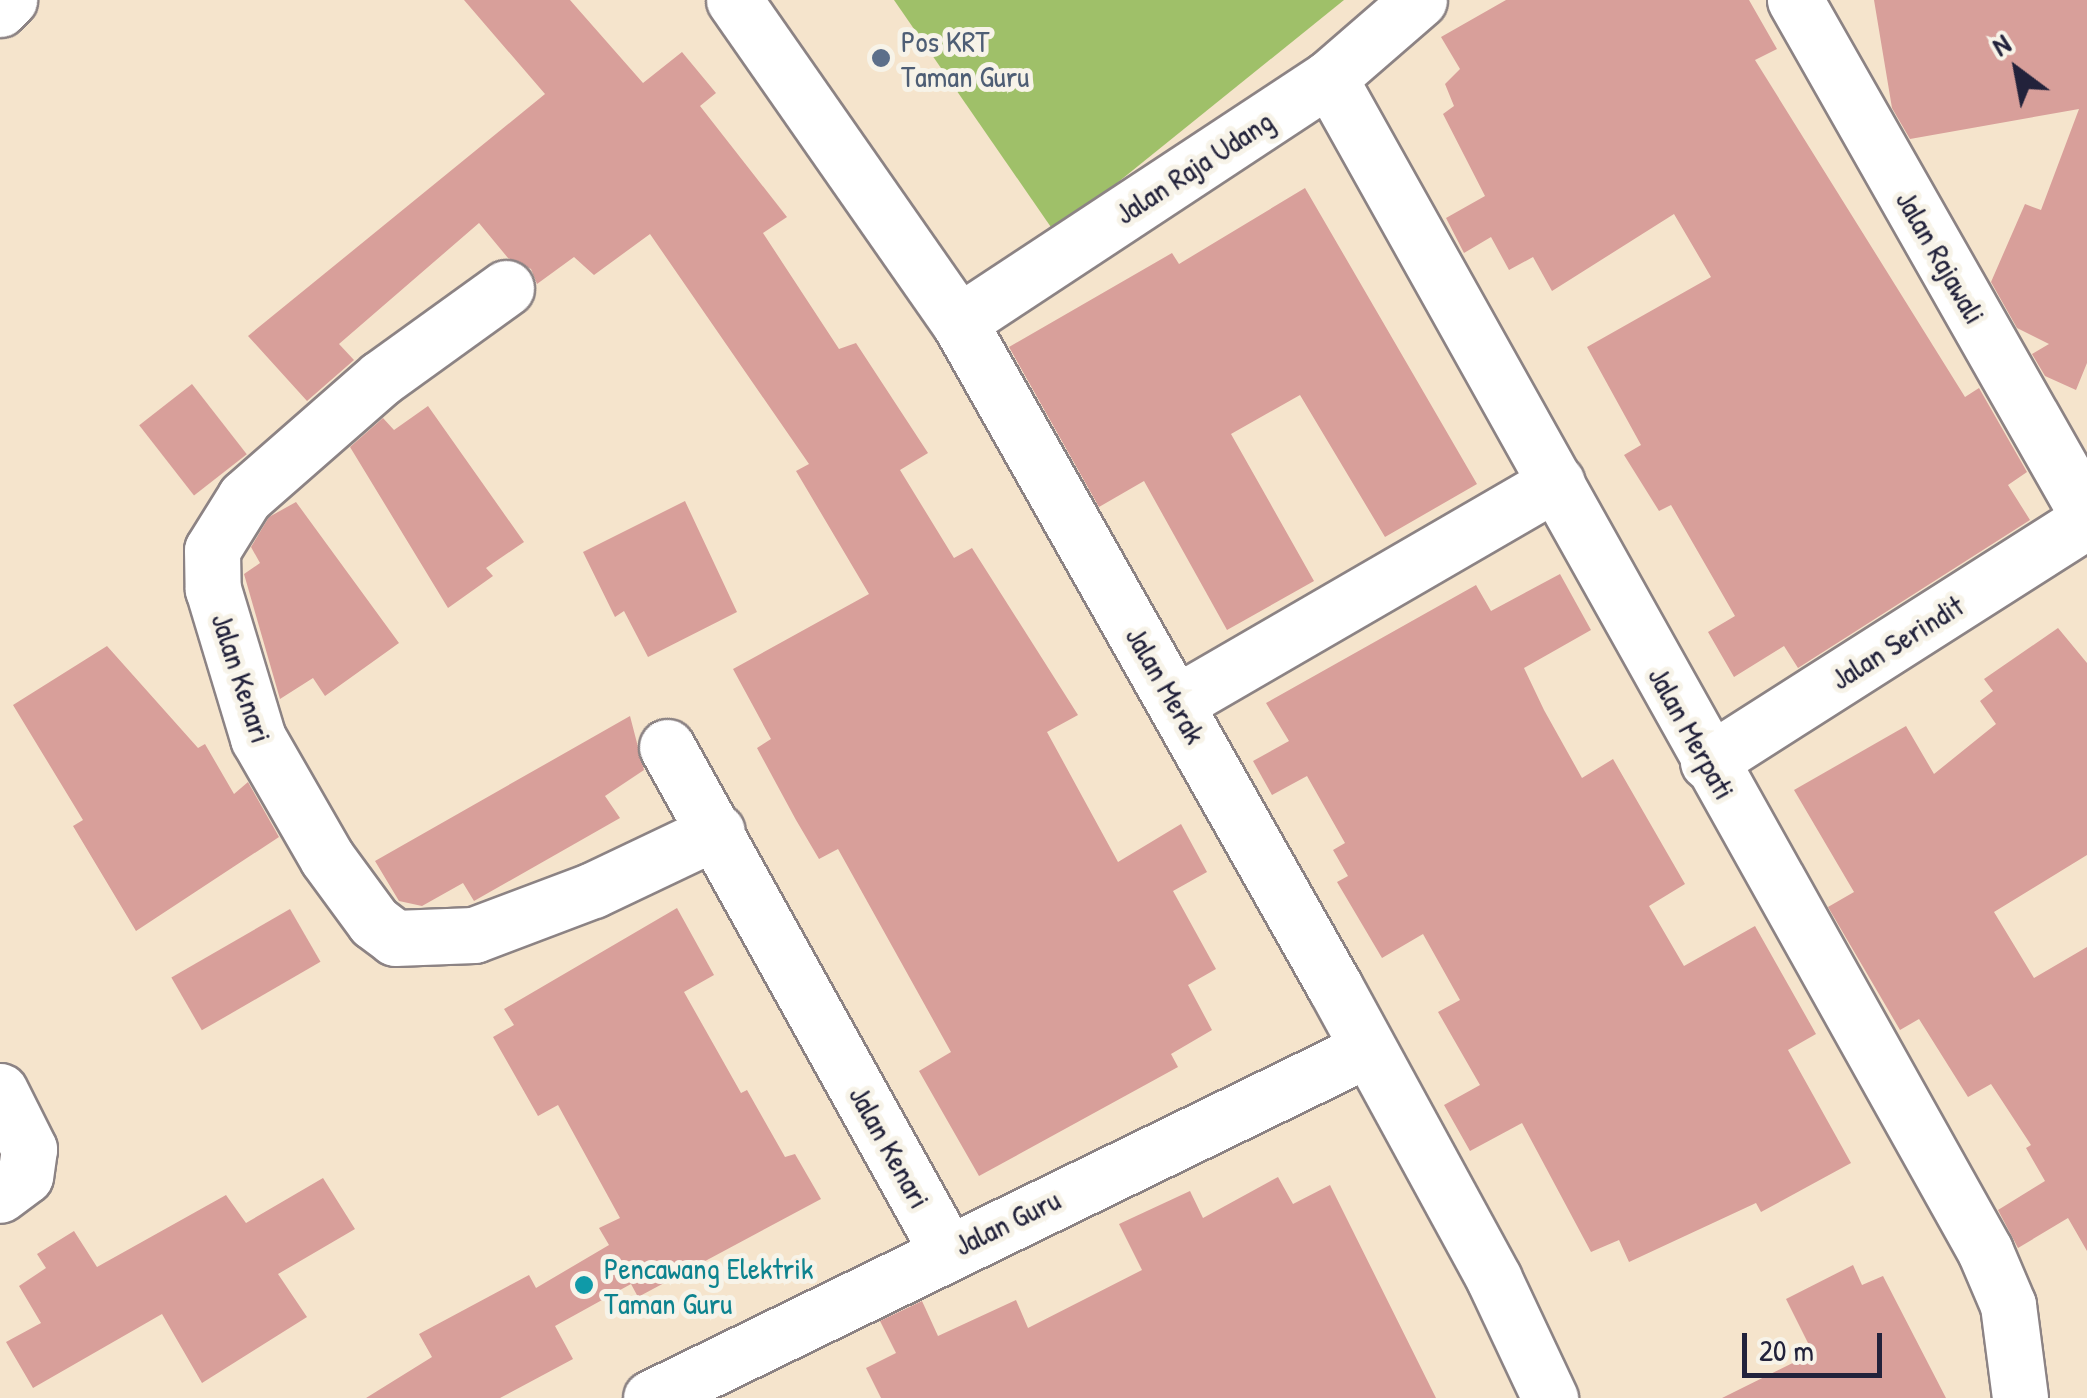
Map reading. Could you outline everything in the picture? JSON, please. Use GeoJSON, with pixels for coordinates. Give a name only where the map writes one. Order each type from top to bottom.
{"type":"FeatureCollection","features":[{"type":"Feature","properties":{"kind":"street"},"geometry":{"type":"LineString","coordinates":[[0,8],[9,0]]}},
{"type":"Feature","properties":{"kind":"street","name":"Jalan Merak"},"geometry":{"type":"LineString","coordinates":[[734,0],[959,322],[1176,703],[1494,1279],[1550,1398]]}},
{"type":"Feature","properties":{"kind":"street","name":"Jalan Raja Udang"},"geometry":{"type":"LineString","coordinates":[[959,322],[1329,78],[1419,0]]}},
{"type":"Feature","properties":{"kind":"street","name":"Jalan Rajawali"},"geometry":{"type":"LineString","coordinates":[[1795,0],[2087,517]]}},
{"type":"Feature","properties":{"kind":"street","name":"Jalan Merpati"},"geometry":{"type":"LineString","coordinates":[[1329,78],[1557,482],[1708,762],[1985,1251],[2008,1305],[2020,1398]]}},
{"type":"Feature","properties":{"kind":"street","name":"Jalan Kenari"},"geometry":{"type":"LineString","coordinates":[[506,288],[381,378],[245,498],[212,550],[213,589],[258,738],[328,858],[374,922],[395,938],[474,935],[593,890],[717,831]]}},
{"type":"Feature","properties":{"kind":"street"},"geometry":{"type":"LineString","coordinates":[[1176,703],[1557,482]]}},
{"type":"Feature","properties":{"kind":"street","name":"Jalan Serindit"},"geometry":{"type":"LineString","coordinates":[[1708,762],[2087,517]]}},
{"type":"Feature","properties":{"kind":"street","name":"Jalan Kenari"},"geometry":{"type":"LineString","coordinates":[[666,747],[717,831],[947,1252]]}},
{"type":"Feature","properties":{"kind":"street","name":"Jalan Guru"},"geometry":{"type":"LineString","coordinates":[[651,1398],[1366,1050]]}},
{"type":"Feature","properties":{"kind":"street"},"geometry":{"type":"LineString","coordinates":[[0,1091],[28,1149],[24,1176],[0,1194]]}},
{"type":"Feature","properties":{"kind":"green space"},"geometry":{"type":"Polygon","coordinates":[[[894,0],[1344,0],[1055,233],[894,0]]]}},
{"type":"Feature","properties":{"kind":"building"},"geometry":{"type":"Polygon","coordinates":[[[464,0],[570,0],[643,83],[682,52],[716,93],[700,106],[787,217],[763,233],[839,349],[856,343],[928,453],[900,470],[954,558],[972,548],[1078,715],[1047,732],[1118,862],[1181,824],[1207,872],[1173,891],[1216,969],[1188,985],[1212,1030],[1171,1054],[1178,1067],[979,1176],[919,1071],[951,1052],[838,849],[819,859],[796,820],[757,748],[771,739],[733,669],[869,594],[796,471],[809,464],[650,234],[594,275],[574,257],[537,284],[531,269],[508,258],[479,223],[339,344],[354,360],[307,401],[248,336],[545,94],[464,0]]]}},
{"type":"Feature","properties":{"kind":"building"},"geometry":{"type":"Polygon","coordinates":[[[1506,0],[1749,0],[1777,49],[1755,60],[1965,397],[1979,388],[2027,472],[2008,485],[2030,520],[1798,668],[1784,646],[1734,677],[1708,632],[1735,616],[1671,505],[1659,511],[1624,455],[1641,445],[1587,347],[1711,277],[1674,214],[1552,291],[1533,257],[1509,270],[1491,237],[1464,253],[1446,218],[1485,196],[1443,114],[1454,106],[1445,84],[1460,69],[1441,37],[1506,0]]]}},
{"type":"Feature","properties":{"kind":"building"},"geometry":{"type":"Polygon","coordinates":[[[1874,0],[2087,0],[2087,363],[2076,390],[2045,376],[2032,354],[2049,344],[2017,328],[1991,282],[2025,204],[2041,210],[2079,109],[1910,139],[1892,108],[1874,0]]]}},
{"type":"Feature","properties":{"kind":"building"},"geometry":{"type":"Polygon","coordinates":[[[1305,188],[1477,484],[1385,537],[1300,395],[1231,434],[1314,581],[1227,630],[1144,481],[1099,507],[1009,347],[1172,253],[1179,264],[1305,188]]]}},
{"type":"Feature","properties":{"kind":"building"},"geometry":{"type":"Polygon","coordinates":[[[192,384],[247,454],[194,495],[139,425],[192,384]]]}},
{"type":"Feature","properties":{"kind":"building"},"geometry":{"type":"Polygon","coordinates":[[[428,406],[524,542],[486,568],[493,576],[448,608],[350,447],[383,418],[394,430],[428,406]]]}},
{"type":"Feature","properties":{"kind":"building"},"geometry":{"type":"Polygon","coordinates":[[[685,501],[737,612],[648,657],[624,611],[615,617],[583,552],[685,501]]]}},
{"type":"Feature","properties":{"kind":"building"},"geometry":{"type":"Polygon","coordinates":[[[296,502],[399,643],[325,696],[313,678],[280,699],[244,574],[260,563],[251,547],[269,517],[296,502]]]}},
{"type":"Feature","properties":{"kind":"building"},"geometry":{"type":"Polygon","coordinates":[[[1560,574],[1591,630],[1524,668],[1544,710],[1582,778],[1613,759],[1685,884],[1649,906],[1684,966],[1755,926],[1816,1034],[1788,1050],[1851,1163],[1761,1212],[1756,1203],[1629,1262],[1619,1240],[1591,1252],[1522,1123],[1470,1151],[1444,1105],[1480,1085],[1438,1012],[1460,1000],[1423,934],[1382,958],[1337,882],[1348,876],[1333,850],[1345,843],[1307,776],[1272,795],[1253,761],[1289,741],[1266,703],[1476,585],[1491,611],[1560,574]]]}},
{"type":"Feature","properties":{"kind":"building"},"geometry":{"type":"Polygon","coordinates":[[[2058,628],[2087,663],[2087,855],[1994,912],[2034,978],[2087,947],[2087,1251],[2068,1218],[2018,1248],[1998,1210],[2045,1181],[2026,1148],[2031,1145],[1991,1084],[1968,1097],[1919,1019],[1900,1030],[1828,907],[1854,892],[1794,790],[1906,726],[1934,774],[1996,724],[1980,701],[1993,691],[1984,679],[2058,628]]]}},
{"type":"Feature","properties":{"kind":"building"},"geometry":{"type":"Polygon","coordinates":[[[107,646],[198,748],[205,744],[234,794],[248,782],[279,837],[136,931],[73,826],[83,820],[13,705],[107,646]]]}},
{"type":"Feature","properties":{"kind":"building"},"geometry":{"type":"Polygon","coordinates":[[[630,716],[644,770],[605,796],[620,818],[474,901],[463,883],[422,906],[399,901],[375,861],[630,716]]]}},
{"type":"Feature","properties":{"kind":"building"},"geometry":{"type":"Polygon","coordinates":[[[677,908],[714,975],[684,992],[741,1093],[747,1090],[785,1157],[795,1154],[821,1199],[638,1297],[631,1284],[555,1326],[573,1359],[500,1398],[366,1398],[432,1357],[419,1334],[529,1275],[536,1288],[609,1245],[599,1228],[620,1218],[558,1105],[538,1116],[493,1037],[514,1025],[504,1009],[677,908]]]}},
{"type":"Feature","properties":{"kind":"building"},"geometry":{"type":"Polygon","coordinates":[[[290,909],[320,962],[202,1030],[171,978],[290,909]]]}},
{"type":"Feature","properties":{"kind":"building"},"geometry":{"type":"Polygon","coordinates":[[[1278,1177],[1293,1204],[1330,1185],[1436,1398],[881,1398],[866,1368],[896,1353],[880,1321],[922,1301],[938,1336],[1016,1300],[1028,1328],[1142,1270],[1119,1224],[1190,1191],[1203,1218],[1278,1177]]]}},
{"type":"Feature","properties":{"kind":"building"},"geometry":{"type":"Polygon","coordinates":[[[323,1178],[355,1229],[278,1274],[307,1317],[202,1383],[162,1314],[33,1388],[6,1342],[41,1323],[19,1286],[46,1268],[37,1254],[74,1231],[97,1267],[226,1195],[246,1223],[323,1178]]]}},
{"type":"Feature","properties":{"kind":"building"},"geometry":{"type":"Polygon","coordinates":[[[1853,1265],[1862,1285],[1883,1276],[1946,1398],[1722,1398],[1813,1353],[1786,1299],[1853,1265]]]}},
{"type":"Feature","properties":{"kind":"place","name":"Pos KRT Taman Guru"},"geometry":{"type":"Point","coordinates":[881,58]}},
{"type":"Feature","properties":{"kind":"place","name":"Pencawang Elektrik Taman Guru"},"geometry":{"type":"Point","coordinates":[584,1285]}}]}
